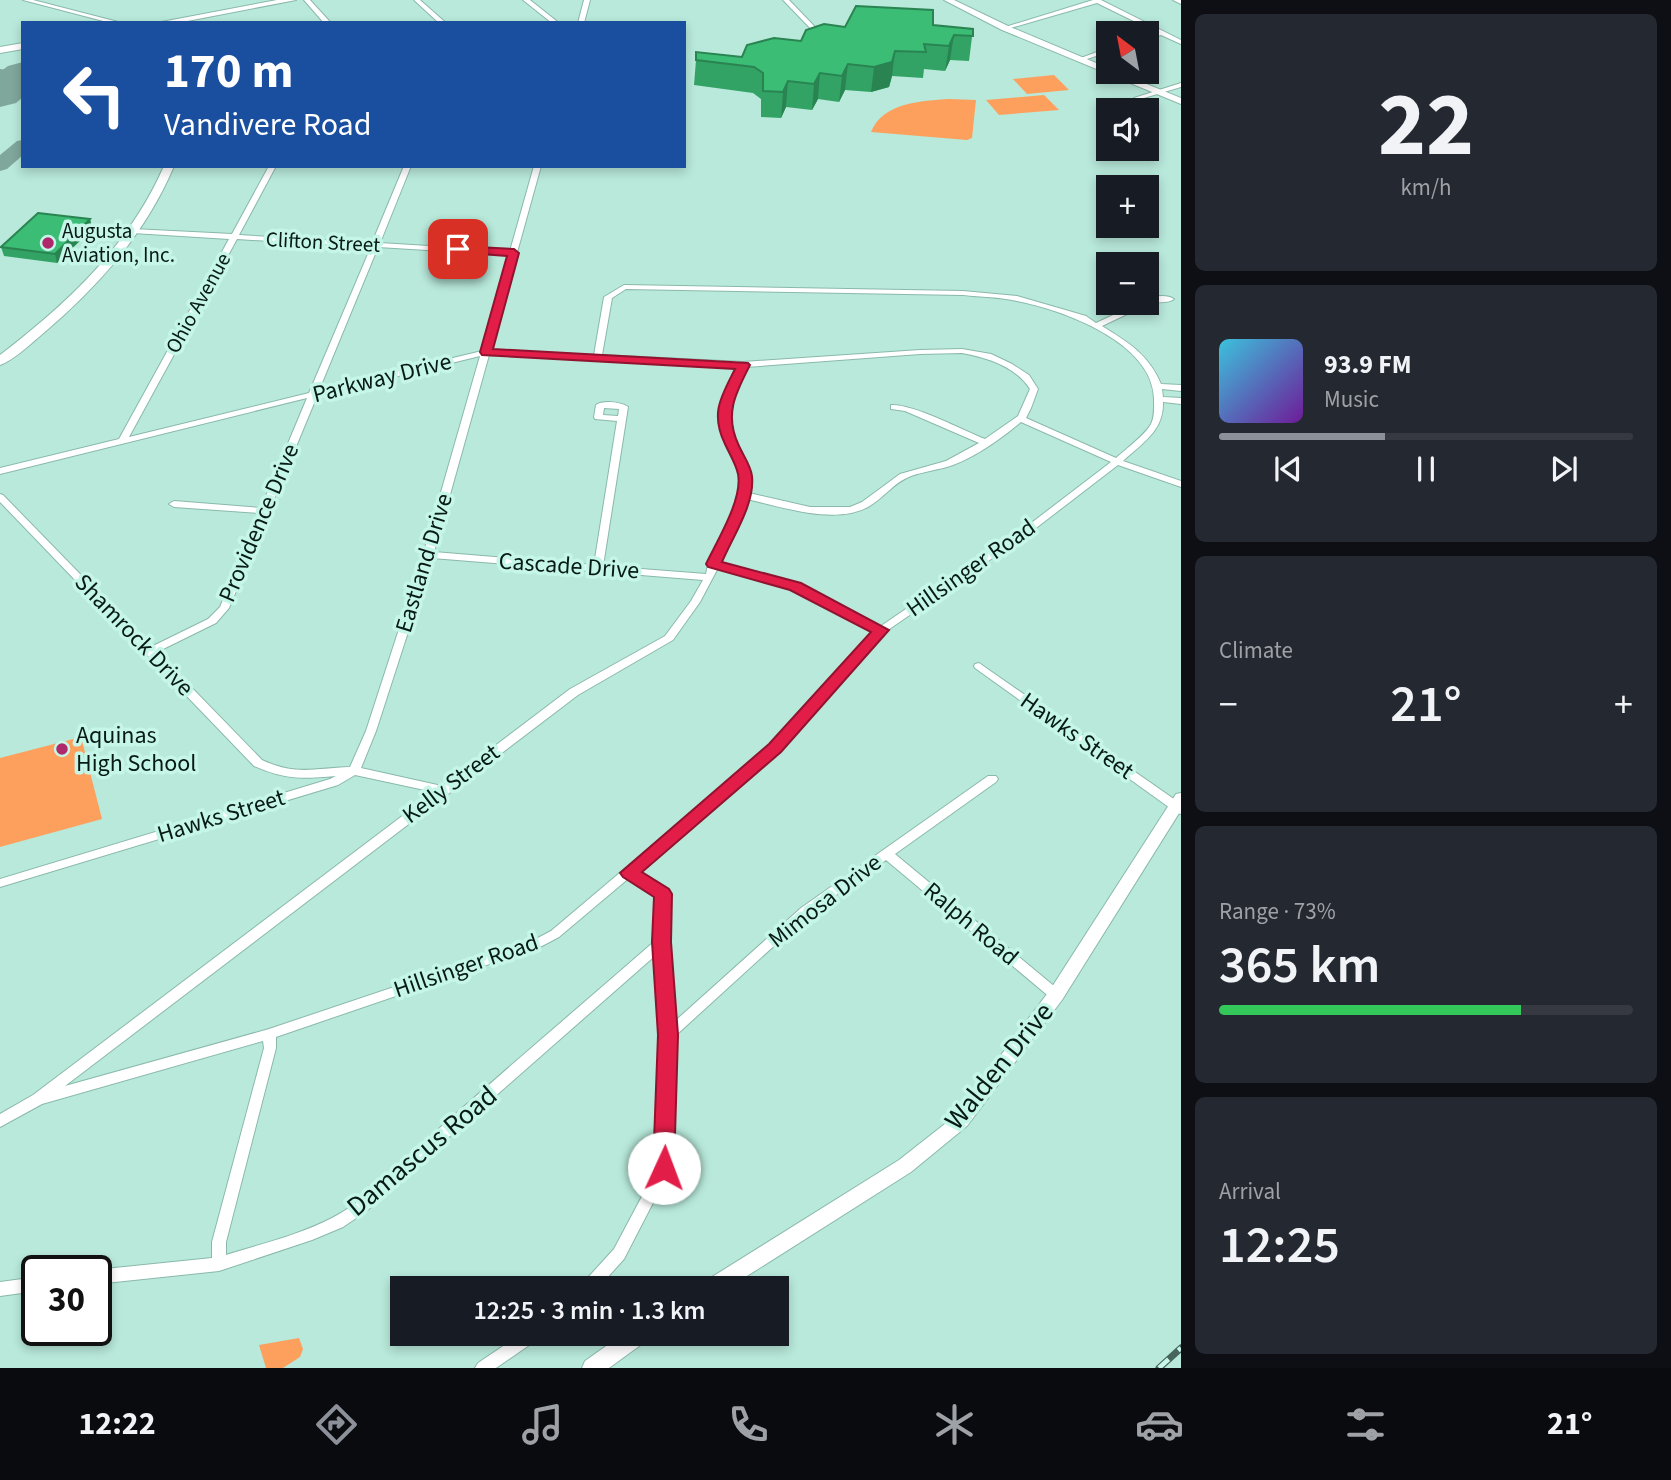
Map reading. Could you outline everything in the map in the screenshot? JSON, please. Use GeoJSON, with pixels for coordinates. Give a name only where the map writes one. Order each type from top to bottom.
{"type":"FeatureCollection","features":[{"type":"Feature","properties":{"kind":"main road"},"geometry":{"type":"LineString","coordinates":[[181,21],[213,18],[292,0]]}},
{"type":"Feature","properties":{"kind":"main road"},"geometry":{"type":"LineString","coordinates":[[213,18],[216,2]]}},
{"type":"Feature","properties":{"kind":"main road"},"geometry":{"type":"LineString","coordinates":[[0,50],[21,46]]}},
{"type":"Feature","properties":{"kind":"main road"},"geometry":{"type":"LineString","coordinates":[[0,361],[43,328],[92,280],[157,197],[168,168]]}},
{"type":"Feature","properties":{"kind":"street"},"geometry":{"type":"LineString","coordinates":[[26,0],[111,21]]}},
{"type":"Feature","properties":{"kind":"street"},"geometry":{"type":"LineString","coordinates":[[307,0],[326,21]]}},
{"type":"Feature","properties":{"kind":"street"},"geometry":{"type":"LineString","coordinates":[[417,0],[441,21]]}},
{"type":"Feature","properties":{"kind":"street"},"geometry":{"type":"LineString","coordinates":[[526,0],[553,21]]}},
{"type":"Feature","properties":{"kind":"street"},"geometry":{"type":"LineString","coordinates":[[581,21],[587,0]]}},
{"type":"Feature","properties":{"kind":"street"},"geometry":{"type":"LineString","coordinates":[[779,0],[810,29],[786,0]]}},
{"type":"Feature","properties":{"kind":"street"},"geometry":{"type":"LineString","coordinates":[[948,0],[1005,28],[1096,65]]}},
{"type":"Feature","properties":{"kind":"street"},"geometry":{"type":"LineString","coordinates":[[1005,28],[1097,0],[1181,42]]}},
{"type":"Feature","properties":{"kind":"street"},"geometry":{"type":"LineString","coordinates":[[1176,0],[1181,2]]}},
{"type":"Feature","properties":{"kind":"street"},"geometry":{"type":"LineString","coordinates":[[1081,59],[1096,54]]}},
{"type":"Feature","properties":{"kind":"street"},"geometry":{"type":"LineString","coordinates":[[1139,84],[1181,102]]}},
{"type":"Feature","properties":{"kind":"street"},"geometry":{"type":"LineString","coordinates":[[1137,97],[1181,85]]}},
{"type":"Feature","properties":{"kind":"street","name":"Ohio Avenue"},"geometry":{"type":"LineString","coordinates":[[123,440],[272,168]]}},
{"type":"Feature","properties":{"kind":"street","name":"Providence Drive"},"geometry":{"type":"LineString","coordinates":[[149,652],[212,621],[224,608],[407,168]]}},
{"type":"Feature","properties":{"kind":"street","name":"Eastland Drive"},"geometry":{"type":"LineString","coordinates":[[354,771],[371,731],[428,555],[537,168]]}},
{"type":"Feature","properties":{"kind":"street","name":"Clifton Street"},"geometry":{"type":"LineString","coordinates":[[132,230],[514,253]]}},
{"type":"Feature","properties":{"kind":"street","name":"Hillsinger Road"},"geometry":{"type":"LineString","coordinates":[[38,1099],[269,1034],[538,943],[555,934],[775,748],[881,630],[1033,526],[1116,462],[1154,427],[1159,412],[1158,386],[1152,372],[1128,345],[1098,325],[1068,312],[995,295],[634,286],[617,290],[608,297],[598,357]]}},
{"type":"Feature","properties":{"kind":"street"},"geometry":{"type":"LineString","coordinates":[[1159,299],[1170,299]]}},
{"type":"Feature","properties":{"kind":"street"},"geometry":{"type":"LineString","coordinates":[[1098,325],[1120,315]]}},
{"type":"Feature","properties":{"kind":"street","name":"Parkway Drive"},"geometry":{"type":"LineString","coordinates":[[0,471],[486,352],[743,365],[962,351],[988,356],[1026,377],[1034,389],[1021,419]]}},
{"type":"Feature","properties":{"kind":"street"},"geometry":{"type":"LineString","coordinates":[[743,365],[725,401],[723,419],[727,436],[745,473],[744,495],[805,508],[852,510],[871,503],[885,488],[902,477],[950,463],[972,453],[984,442],[1021,419],[1116,462],[1181,484]]}},
{"type":"Feature","properties":{"kind":"street"},"geometry":{"type":"LineString","coordinates":[[1158,386],[1181,388]]}},
{"type":"Feature","properties":{"kind":"street"},"geometry":{"type":"LineString","coordinates":[[1160,399],[1181,401]]}},
{"type":"Feature","properties":{"kind":"street"},"geometry":{"type":"LineString","coordinates":[[894,407],[984,442]]}},
{"type":"Feature","properties":{"kind":"street"},"geometry":{"type":"LineString","coordinates":[[598,568],[622,419]]}},
{"type":"Feature","properties":{"kind":"street","name":"Kelly Street"},"geometry":{"type":"LineString","coordinates":[[0,1121],[38,1099],[574,692],[669,638],[709,577],[744,495]]}},
{"type":"Feature","properties":{"kind":"street","name":"Shamrock Drive"},"geometry":{"type":"LineString","coordinates":[[0,497],[258,762],[281,774]]}},
{"type":"Feature","properties":{"kind":"street"},"geometry":{"type":"LineString","coordinates":[[174,505],[265,511]]}},
{"type":"Feature","properties":{"kind":"street","name":"Cascade Drive"},"geometry":{"type":"LineString","coordinates":[[428,555],[709,577]]}},
{"type":"Feature","properties":{"kind":"street"},"geometry":{"type":"LineString","coordinates":[[713,564],[796,586],[881,630]]}},
{"type":"Feature","properties":{"kind":"street","name":"Hawks Street"},"geometry":{"type":"LineString","coordinates":[[979,666],[1179,804]]}},
{"type":"Feature","properties":{"kind":"street"},"geometry":{"type":"LineString","coordinates":[[279,798],[284,789],[281,774],[303,776],[354,771],[442,790]]}},
{"type":"Feature","properties":{"kind":"street","name":"Hawks Street"},"geometry":{"type":"LineString","coordinates":[[0,883],[334,782],[354,771]]}},
{"type":"Feature","properties":{"kind":"street","name":"Mimosa Drive"},"geometry":{"type":"LineString","coordinates":[[668,1035],[805,911],[992,779]]}},
{"type":"Feature","properties":{"kind":"street","name":"Walden Drive"},"geometry":{"type":"LineString","coordinates":[[730,1276],[905,1166],[961,1121],[1056,995],[1179,804]]}},
{"type":"Feature","properties":{"kind":"street","name":"Ralph Road"},"geometry":{"type":"LineString","coordinates":[[886,853],[1056,995]]}},
{"type":"Feature","properties":{"kind":"street"},"geometry":{"type":"LineString","coordinates":[[599,1276],[619,1254],[664,1168],[668,1035],[662,942],[663,894],[629,873]]}},
{"type":"Feature","properties":{"kind":"street","name":"Damascus Road"},"geometry":{"type":"LineString","coordinates":[[112,1275],[219,1264],[312,1234],[360,1208],[662,942]]}},
{"type":"Feature","properties":{"kind":"street"},"geometry":{"type":"LineString","coordinates":[[219,1264],[219,1242],[270,1048],[269,1034]]}},
{"type":"Feature","properties":{"kind":"street"},"geometry":{"type":"LineString","coordinates":[[0,1289],[21,1286]]}},
{"type":"Feature","properties":{"kind":"street"},"geometry":{"type":"LineString","coordinates":[[483,1368],[515,1346]]}},
{"type":"Feature","properties":{"kind":"street"},"geometry":{"type":"LineString","coordinates":[[592,1368],[622,1346]]}},
{"type":"Feature","properties":{"kind":"shaded area"},"geometry":{"type":"Polygon","coordinates":[[[1054,75],[1069,90],[1027,94],[1013,79],[1054,75]]]}},
{"type":"Feature","properties":{"kind":"shaded area"},"geometry":{"type":"Polygon","coordinates":[[[1044,95],[1059,110],[999,115],[986,100],[1044,95]]]}},
{"type":"Feature","properties":{"kind":"shaded area"},"geometry":{"type":"Polygon","coordinates":[[[976,100],[972,138],[967,140],[871,132],[884,114],[894,109],[916,102],[976,100]]]}},
{"type":"Feature","properties":{"kind":"shaded area"},"geometry":{"type":"Polygon","coordinates":[[[81,737],[102,819],[0,847],[0,758],[81,737]]]}},
{"type":"Feature","properties":{"kind":"shaded area"},"geometry":{"type":"Polygon","coordinates":[[[299,1338],[303,1349],[300,1357],[283,1368],[266,1368],[259,1345],[299,1338]]]}},
{"type":"Feature","properties":{"kind":"building"},"geometry":{"type":"Polygon","coordinates":[[[856,6],[933,10],[933,25],[973,29],[973,36],[954,35],[949,46],[924,44],[926,52],[895,51],[892,62],[874,67],[848,64],[842,76],[820,73],[814,84],[788,81],[783,92],[763,91],[763,73],[754,67],[696,60],[696,52],[742,57],[747,45],[774,38],[801,41],[806,30],[824,24],[845,27],[856,6]]]}},
{"type":"Feature","properties":{"kind":"building","name":"Augusta Aviation, Inc."},"geometry":{"type":"Polygon","coordinates":[[[38,213],[90,219],[55,254],[1,247],[38,213]]]}},
{"type":"Feature","properties":{"kind":"taxiway"},"geometry":{"type":"LineString","coordinates":[[0,74],[21,77]]}},
{"type":"Feature","properties":{"kind":"taxiway"},"geometry":{"type":"LineString","coordinates":[[0,165],[21,147]]}},
{"type":"Feature","properties":{"kind":"runway"},"geometry":{"type":"LineString","coordinates":[[0,94],[21,77]]}},
{"type":"Feature","properties":{"kind":"railway"},"geometry":{"type":"LineString","coordinates":[[1159,1368],[1181,1348]]}},
{"type":"Feature","properties":{"kind":"place","name":"Augusta Aviation, Inc."},"geometry":{"type":"Point","coordinates":[48,243]}},
{"type":"Feature","properties":{"kind":"place","name":"Aquinas High School"},"geometry":{"type":"Point","coordinates":[62,749]}},
{"type":"Feature","properties":{"kind":"route"},"geometry":{"type":"LineString","coordinates":[[458,249],[514,253],[486,352],[743,365],[725,401],[723,419],[727,436],[745,473],[744,495],[713,564],[796,586],[881,630],[775,748],[629,873],[663,894],[662,942],[668,1035],[664,1168]]}}]}
